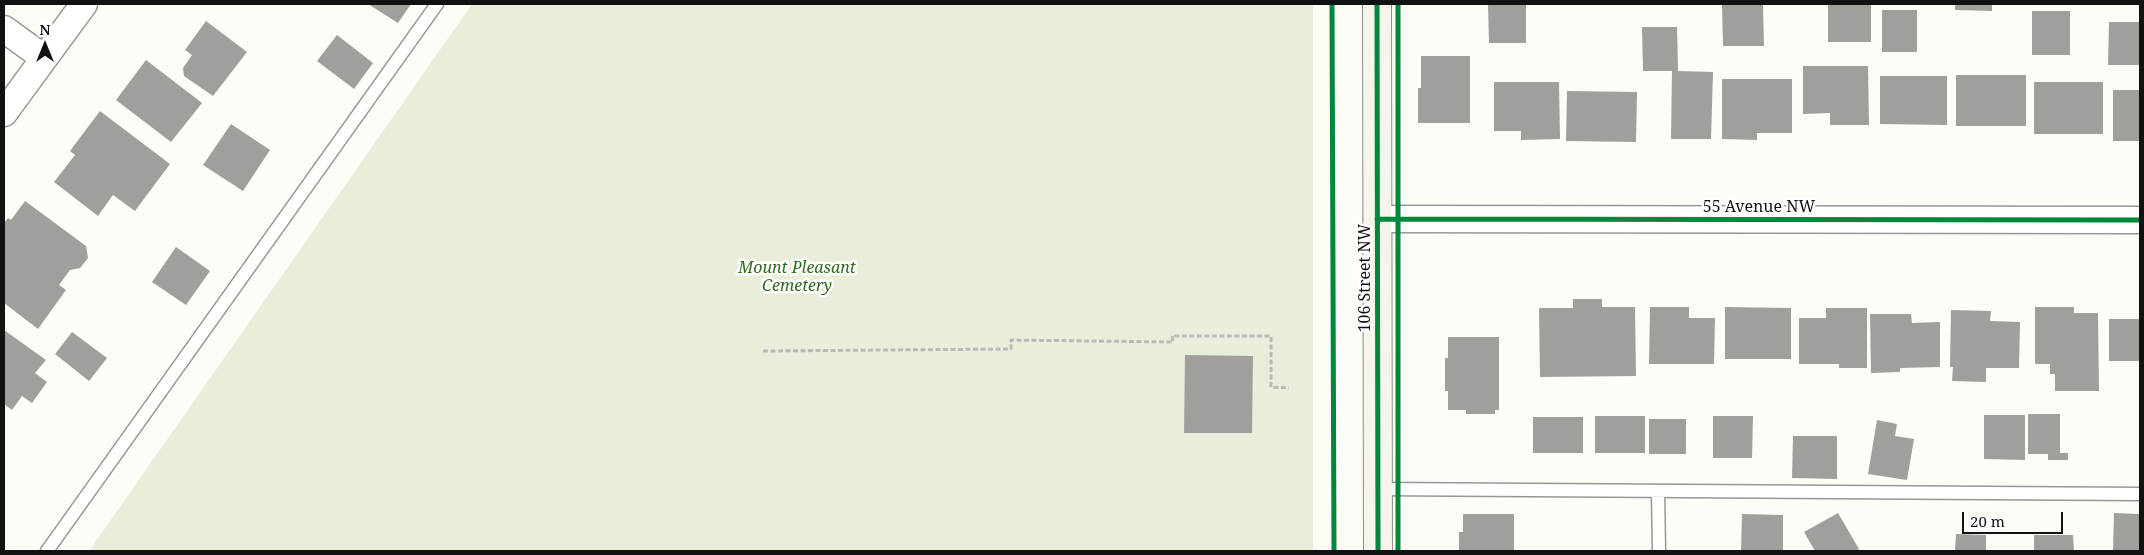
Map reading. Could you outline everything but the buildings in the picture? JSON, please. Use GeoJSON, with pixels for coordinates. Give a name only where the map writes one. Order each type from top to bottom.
{"type":"FeatureCollection","features":[{"type":"Feature","properties":{"kind":"street"},"geometry":{"type":"LineString","coordinates":[[4,113],[84,4]]}},
{"type":"Feature","properties":{"kind":"street","name":"106 Street NW"},"geometry":{"type":"LineString","coordinates":[[1377,4],[1378,551]]}},
{"type":"Feature","properties":{"kind":"street"},"geometry":{"type":"LineString","coordinates":[[4,29],[44,58]]}},
{"type":"Feature","properties":{"kind":"street","name":"55 Avenue NW"},"geometry":{"type":"LineString","coordinates":[[1377,218],[2140,220]]}},
{"type":"Feature","properties":{"kind":"lane"},"geometry":{"type":"LineString","coordinates":[[47,551],[437,4]]}},
{"type":"Feature","properties":{"kind":"lane"},"geometry":{"type":"LineString","coordinates":[[1378,489],[2140,494]]}},
{"type":"Feature","properties":{"kind":"lane"},"geometry":{"type":"LineString","coordinates":[[1658,490],[1659,551]]}},
{"type":"Feature","properties":{"kind":"path"},"geometry":{"type":"LineString","coordinates":[[764,351],[1011,349],[1011,340],[1173,342],[1172,336],[1271,336],[1271,387],[1289,388]]}},
{"type":"Feature","properties":{"kind":"green space","name":"Mount Pleasant Cemetery"},"geometry":{"type":"Polygon","coordinates":[[[472,4],[1313,4],[1313,551],[89,551],[472,4]]]}},
{"type":"Feature","properties":{"kind":"cycle path"},"geometry":{"type":"LineString","coordinates":[[1332,4],[1334,551]]}},
{"type":"Feature","properties":{"kind":"cycle path"},"geometry":{"type":"LineString","coordinates":[[1377,4],[1378,551]]}},
{"type":"Feature","properties":{"kind":"cycle path"},"geometry":{"type":"LineString","coordinates":[[1398,4],[1398,551]]}},
{"type":"Feature","properties":{"kind":"cycle path"},"geometry":{"type":"LineString","coordinates":[[1377,219],[2140,220]]}}]}
